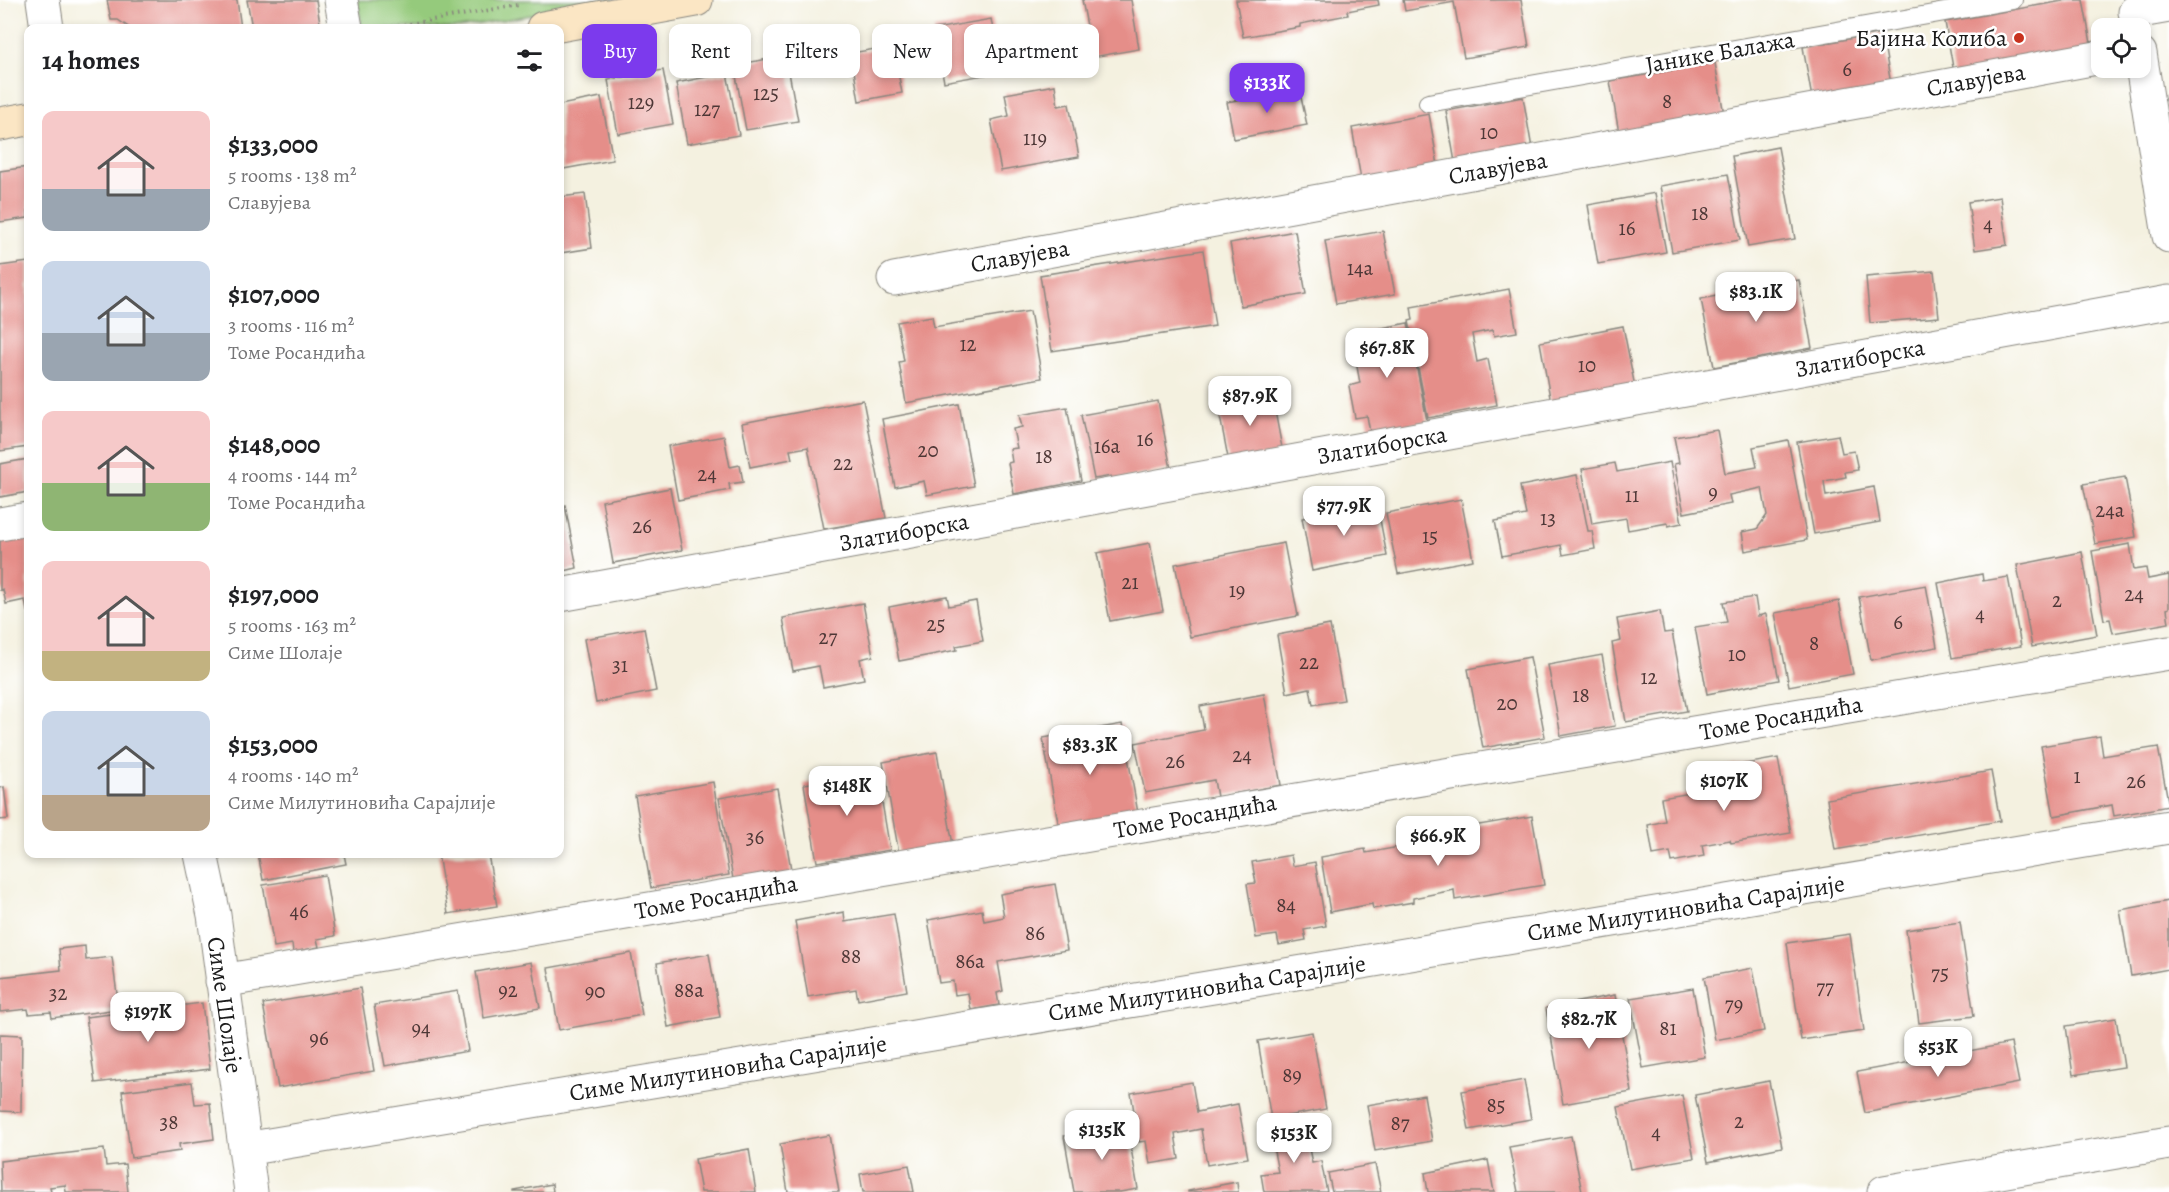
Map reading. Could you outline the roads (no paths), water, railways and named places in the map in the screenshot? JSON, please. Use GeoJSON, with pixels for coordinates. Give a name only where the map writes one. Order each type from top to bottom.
{"type":"FeatureCollection","features":[{"type":"Feature","properties":{"kind":"street"},"geometry":{"type":"LineString","coordinates":[[43,0],[46,24]]}},
{"type":"Feature","properties":{"kind":"street"},"geometry":{"type":"LineString","coordinates":[[341,0],[345,24]]}},
{"type":"Feature","properties":{"kind":"street"},"geometry":{"type":"LineString","coordinates":[[533,16],[696,0]]}},
{"type":"Feature","properties":{"kind":"street"},"geometry":{"type":"LineString","coordinates":[[2135,14],[2169,6]]}},
{"type":"Feature","properties":{"kind":"street","name":"Славујева"},"geometry":{"type":"LineString","coordinates":[[894,279],[2091,59]]}},
{"type":"Feature","properties":{"kind":"street"},"geometry":{"type":"LineString","coordinates":[[2144,78],[2169,236]]}},
{"type":"Feature","properties":{"kind":"street"},"geometry":{"type":"LineString","coordinates":[[0,124],[24,120]]}},
{"type":"Feature","properties":{"kind":"street","name":"Златиборска"},"geometry":{"type":"LineString","coordinates":[[564,594],[2169,302]]}},
{"type":"Feature","properties":{"kind":"street"},"geometry":{"type":"LineString","coordinates":[[0,524],[24,520]]}},
{"type":"Feature","properties":{"kind":"street","name":"Томе Росандића"},"geometry":{"type":"LineString","coordinates":[[222,981],[2169,653]]}},
{"type":"Feature","properties":{"kind":"street","name":"Симе Милутиновића Сарајлије"},"geometry":{"type":"LineString","coordinates":[[245,1149],[2169,827]]}},
{"type":"Feature","properties":{"kind":"street","name":"Симе Шолаје"},"geometry":{"type":"LineString","coordinates":[[202,858],[214,915],[251,1192]]}},
{"type":"Feature","properties":{"kind":"street"},"geometry":{"type":"LineString","coordinates":[[1884,1192],[2169,1143]]}},
{"type":"Feature","properties":{"kind":"lane","name":"Јанике Балажа"},"geometry":{"type":"LineString","coordinates":[[1428,103],[2013,0]]}},
{"type":"Feature","properties":{"kind":"place","name":"Бајина Колиба"},"geometry":{"type":"Point","coordinates":[2019,38]}}]}
